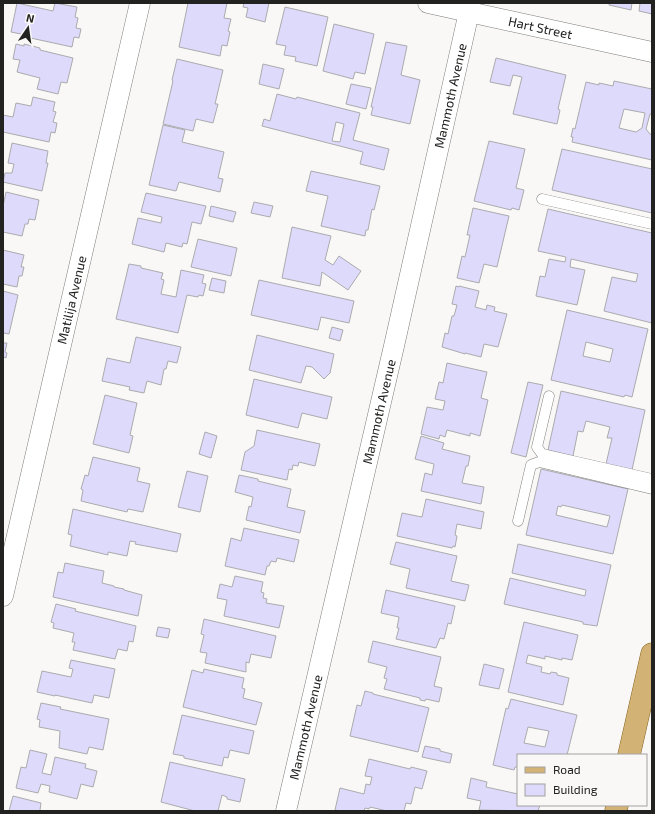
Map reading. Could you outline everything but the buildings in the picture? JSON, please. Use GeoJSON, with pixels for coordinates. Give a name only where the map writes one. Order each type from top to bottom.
{"type":"FeatureCollection","features":[{"type":"Feature","properties":{"kind":"main road"},"geometry":{"type":"LineString","coordinates":[[629,754],[647,704],[652,654]]}},
{"type":"Feature","properties":{"kind":"street","name":"Matilija Avenue"},"geometry":{"type":"LineString","coordinates":[[3,596],[140,3]]}},
{"type":"Feature","properties":{"kind":"street","name":"Hart Street"},"geometry":{"type":"LineString","coordinates":[[440,4],[469,12],[652,52]]}},
{"type":"Feature","properties":{"kind":"street","name":"Mammoth Avenue"},"geometry":{"type":"LineString","coordinates":[[286,811],[394,346],[469,12]]}},
{"type":"Feature","properties":{"kind":"lane"},"geometry":{"type":"LineString","coordinates":[[542,199],[652,224]]}},
{"type":"Feature","properties":{"kind":"lane"},"geometry":{"type":"LineString","coordinates":[[549,396],[537,446],[542,454],[652,479]]}},
{"type":"Feature","properties":{"kind":"lane"},"geometry":{"type":"LineString","coordinates":[[518,521],[531,465],[539,462],[652,488]]}}]}
